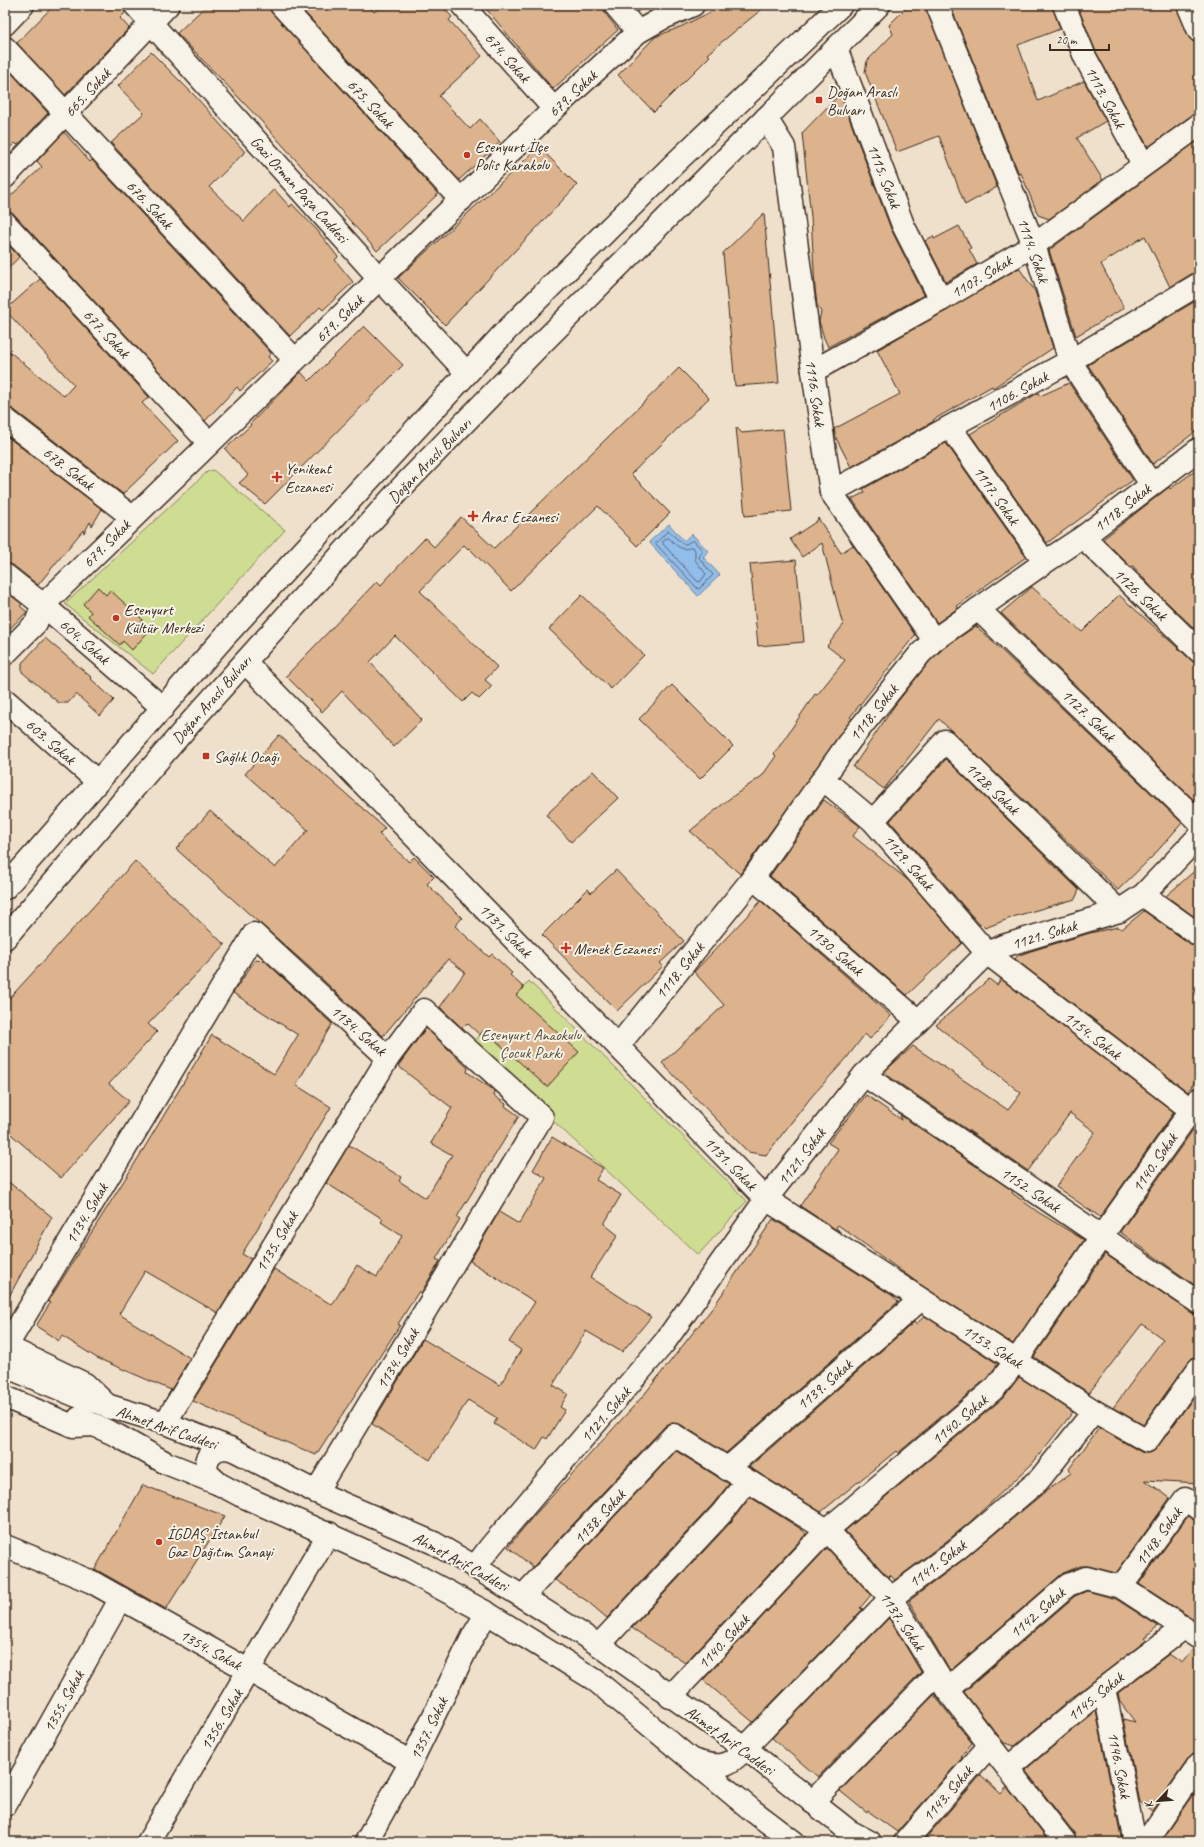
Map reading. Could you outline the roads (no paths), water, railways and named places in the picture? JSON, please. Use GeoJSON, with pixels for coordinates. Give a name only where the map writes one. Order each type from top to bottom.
{"type":"FeatureCollection","features":[{"type":"Feature","properties":{"kind":"street"},"geometry":{"type":"LineString","coordinates":[[5,24],[23,5]]}},
{"type":"Feature","properties":{"kind":"street","name":"Gazi Osman Paşa Caddesi"},"geometry":{"type":"LineString","coordinates":[[135,5],[379,278],[467,373]]}},
{"type":"Feature","properties":{"kind":"street","name":"665. Sokak"},"geometry":{"type":"LineString","coordinates":[[5,177],[66,115],[168,5]]}},
{"type":"Feature","properties":{"kind":"street","name":"675. Sokak"},"geometry":{"type":"LineString","coordinates":[[281,5],[461,200]]}},
{"type":"Feature","properties":{"kind":"street","name":"674. Sokak"},"geometry":{"type":"LineString","coordinates":[[462,5],[554,109]]}},
{"type":"Feature","properties":{"kind":"street"},"geometry":{"type":"LineString","coordinates":[[615,5],[638,32]]}},
{"type":"Feature","properties":{"kind":"street","name":"679. Sokak"},"geometry":{"type":"LineString","coordinates":[[5,654],[36,623],[43,605],[554,109],[638,32],[661,19],[693,5]]}},
{"type":"Feature","properties":{"kind":"street","name":"Doğan Araslı Bulvarı"},"geometry":{"type":"LineString","coordinates":[[5,888],[97,781],[232,629],[506,331],[667,171],[841,5]]}},
{"type":"Feature","properties":{"kind":"street","name":"Doğan Araslı Bulvarı"},"geometry":{"type":"LineString","coordinates":[[5,938],[244,662],[406,483],[534,351],[879,5]]}},
{"type":"Feature","properties":{"kind":"street","name":"1114. Sokak"},"geometry":{"type":"LineString","coordinates":[[937,5],[1034,245],[1070,361],[1150,484]]}},
{"type":"Feature","properties":{"kind":"street","name":"1113. Sokak"},"geometry":{"type":"LineString","coordinates":[[1064,5],[1085,57],[1143,164]]}},
{"type":"Feature","properties":{"kind":"street"},"geometry":{"type":"LineString","coordinates":[[1188,5],[1199,31]]}},
{"type":"Feature","properties":{"kind":"street","name":"676. Sokak"},"geometry":{"type":"LineString","coordinates":[[5,48],[295,360]]}},
{"type":"Feature","properties":{"kind":"street","name":"1115. Sokak"},"geometry":{"type":"LineString","coordinates":[[836,48],[904,225],[941,300]]}},
{"type":"Feature","properties":{"kind":"street","name":"1116. Sokak"},"geometry":{"type":"LineString","coordinates":[[766,118],[784,147],[812,371],[831,492],[934,640]]}},
{"type":"Feature","properties":{"kind":"street","name":"1107. Sokak"},"geometry":{"type":"LineString","coordinates":[[812,371],[941,300],[1034,245],[1143,164],[1199,125]]}},
{"type":"Feature","properties":{"kind":"street","name":"677. Sokak"},"geometry":{"type":"LineString","coordinates":[[5,223],[209,443]]}},
{"type":"Feature","properties":{"kind":"street","name":"1106. Sokak"},"geometry":{"type":"LineString","coordinates":[[831,492],[1070,361],[1199,284]]}},
{"type":"Feature","properties":{"kind":"street","name":"678. Sokak"},"geometry":{"type":"LineString","coordinates":[[5,419],[132,517]]}},
{"type":"Feature","properties":{"kind":"street","name":"1117. Sokak"},"geometry":{"type":"LineString","coordinates":[[950,427],[1045,562]]}},
{"type":"Feature","properties":{"kind":"street","name":"1118. Sokak"},"geometry":{"type":"LineString","coordinates":[[618,1046],[753,878],[851,739],[920,654],[934,640],[1083,537],[1150,484],[1199,449]]}},
{"type":"Feature","properties":{"kind":"street","name":"1126. Sokak"},"geometry":{"type":"LineString","coordinates":[[1083,537],[1199,651]]}},
{"type":"Feature","properties":{"kind":"street","name":"604. Sokak"},"geometry":{"type":"LineString","coordinates":[[5,575],[43,605],[163,708]]}},
{"type":"Feature","properties":{"kind":"street","name":"1127. Sokak"},"geometry":{"type":"LineString","coordinates":[[978,609],[1199,822]]}},
{"type":"Feature","properties":{"kind":"street","name":"1131. Sokak"},"geometry":{"type":"LineString","coordinates":[[244,662],[766,1199]]}},
{"type":"Feature","properties":{"kind":"street","name":"603. Sokak"},"geometry":{"type":"LineString","coordinates":[[5,700],[97,781]]}},
{"type":"Feature","properties":{"kind":"street","name":"1128. Sokak"},"geometry":{"type":"LineString","coordinates":[[873,821],[945,741],[1119,911]]}},
{"type":"Feature","properties":{"kind":"street","name":"1129. Sokak"},"geometry":{"type":"LineString","coordinates":[[823,779],[873,821],[987,953]]}},
{"type":"Feature","properties":{"kind":"street","name":"1121. Sokak"},"geometry":{"type":"LineString","coordinates":[[475,1567],[491,1546],[664,1343],[766,1199],[864,1075],[987,953],[1003,946],[1119,911],[1143,895],[1199,836]]}},
{"type":"Feature","properties":{"kind":"street","name":"1130. Sokak"},"geometry":{"type":"LineString","coordinates":[[753,878],[918,1021]]}},
{"type":"Feature","properties":{"kind":"street"},"geometry":{"type":"LineString","coordinates":[[1143,895],[1199,935]]}},
{"type":"Feature","properties":{"kind":"street","name":"1134. Sokak"},"geometry":{"type":"LineString","coordinates":[[5,1353],[254,934],[388,1058],[424,1010],[542,1117],[316,1492]]}},
{"type":"Feature","properties":{"kind":"street","name":"1154. Sokak"},"geometry":{"type":"LineString","coordinates":[[987,953],[1196,1109]]}},
{"type":"Feature","properties":{"kind":"street","name":"1135. Sokak"},"geometry":{"type":"LineString","coordinates":[[165,1423],[388,1058]]}},
{"type":"Feature","properties":{"kind":"street","name":"1152. Sokak"},"geometry":{"type":"LineString","coordinates":[[864,1075],[1199,1303]]}},
{"type":"Feature","properties":{"kind":"street","name":"1140. Sokak"},"geometry":{"type":"LineString","coordinates":[[670,1697],[827,1530],[995,1388],[1016,1361],[1101,1237],[1196,1109]]}},
{"type":"Feature","properties":{"kind":"street","name":"1153. Sokak"},"geometry":{"type":"LineString","coordinates":[[766,1199],[1094,1412],[1147,1441],[1199,1368]]}},
{"type":"Feature","properties":{"kind":"street","name":"1139. Sokak"},"geometry":{"type":"LineString","coordinates":[[727,1469],[920,1300]]}},
{"type":"Feature","properties":{"kind":"street","name":"Ahmet Arif Caddesi"},"geometry":{"type":"LineString","coordinates":[[5,1353],[85,1384],[110,1408],[165,1423],[232,1449],[316,1492],[434,1543],[523,1596],[599,1645],[670,1697],[745,1748],[849,1831],[870,1842]]}},
{"type":"Feature","properties":{"kind":"street","name":"Ahmet Arif Caddesi"},"geometry":{"type":"LineString","coordinates":[[5,1386],[96,1425],[166,1463],[220,1484],[240,1495],[329,1533],[403,1568],[487,1613],[595,1680],[753,1812],[794,1842]]}},
{"type":"Feature","properties":{"kind":"street"},"geometry":{"type":"LineString","coordinates":[[5,1397],[73,1426],[96,1425]]}},
{"type":"Feature","properties":{"kind":"street","name":"1141. Sokak"},"geometry":{"type":"LineString","coordinates":[[691,1760],[715,1766],[731,1762],[890,1598],[956,1550],[1039,1480],[1094,1412]]}},
{"type":"Feature","properties":{"kind":"street","name":"1137. Sokak"},"geometry":{"type":"LineString","coordinates":[[674,1436],[827,1530],[890,1598],[942,1682],[1065,1842]]}},
{"type":"Feature","properties":{"kind":"street","name":"1138. Sokak"},"geometry":{"type":"LineString","coordinates":[[523,1596],[674,1436]]}},
{"type":"Feature","properties":{"kind":"street"},"geometry":{"type":"LineString","coordinates":[[220,1484],[207,1473],[206,1468],[212,1453],[217,1449],[224,1447],[232,1449]]}},
{"type":"Feature","properties":{"kind":"street"},"geometry":{"type":"LineString","coordinates":[[599,1645],[722,1513],[748,1481]]}},
{"type":"Feature","properties":{"kind":"street","name":"1148. Sokak"},"geometry":{"type":"LineString","coordinates":[[1121,1587],[1185,1499],[1199,1509]]}},
{"type":"Feature","properties":{"kind":"street","name":"1356. Sokak"},"geometry":{"type":"LineString","coordinates":[[148,1842],[250,1671],[329,1533]]}},
{"type":"Feature","properties":{"kind":"street","name":"1354. Sokak"},"geometry":{"type":"LineString","coordinates":[[5,1546],[92,1582],[411,1762]]}},
{"type":"Feature","properties":{"kind":"street","name":"1142. Sokak"},"geometry":{"type":"LineString","coordinates":[[812,1802],[942,1682],[1068,1585],[1086,1578],[1121,1587],[1191,1633]]}},
{"type":"Feature","properties":{"kind":"street","name":"1355. Sokak"},"geometry":{"type":"LineString","coordinates":[[5,1805],[120,1598]]}},
{"type":"Feature","properties":{"kind":"street","name":"1357. Sokak"},"geometry":{"type":"LineString","coordinates":[[366,1842],[411,1762],[473,1636],[487,1613]]}},
{"type":"Feature","properties":{"kind":"street","name":"1145. Sokak"},"geometry":{"type":"LineString","coordinates":[[1008,1767],[1104,1688],[1191,1633]]}},
{"type":"Feature","properties":{"kind":"street","name":"1146. Sokak"},"geometry":{"type":"LineString","coordinates":[[1104,1688],[1135,1842]]}},
{"type":"Feature","properties":{"kind":"street","name":"1143. Sokak"},"geometry":{"type":"LineString","coordinates":[[905,1842],[990,1745]]}},
{"type":"Feature","properties":{"kind":"street"},"geometry":{"type":"LineString","coordinates":[[1146,1842],[1199,1765]]}},
{"type":"Feature","properties":{"kind":"water"},"geometry":{"type":"Polygon","coordinates":[[[669,524],[684,541],[692,534],[708,551],[703,557],[720,575],[698,596],[649,542],[669,524]]]}},
{"type":"Feature","properties":{"kind":"place","name":"Doğan Araslı Bulvarı"},"geometry":{"type":"Point","coordinates":[819,100]}},
{"type":"Feature","properties":{"kind":"place","name":"Esenyurt İlçe Polis Karakolu"},"geometry":{"type":"Point","coordinates":[467,155]}},
{"type":"Feature","properties":{"kind":"place","name":"Yenikent Eczanesi"},"geometry":{"type":"Point","coordinates":[277,477]}},
{"type":"Feature","properties":{"kind":"place","name":"Aras Eczanesi"},"geometry":{"type":"Point","coordinates":[473,516]}},
{"type":"Feature","properties":{"kind":"place","name":"Esenyurt Kültür Merkezi"},"geometry":{"type":"Point","coordinates":[116,618]}},
{"type":"Feature","properties":{"kind":"place","name":"Sağlık Ocağı"},"geometry":{"type":"Point","coordinates":[206,756]}},
{"type":"Feature","properties":{"kind":"place","name":"Menek Eczanesi"},"geometry":{"type":"Point","coordinates":[566,948]}},
{"type":"Feature","properties":{"kind":"place","name":"İGDAŞ İstanbul Gaz Dağıtım Sanayi"},"geometry":{"type":"Point","coordinates":[159,1542]}},
{"type":"Feature","properties":{"kind":"park label","name":"Esenyurt Anaokulu Çocuk Parkı"},"geometry":{"type":"Point","coordinates":[531,1043]}}]}
